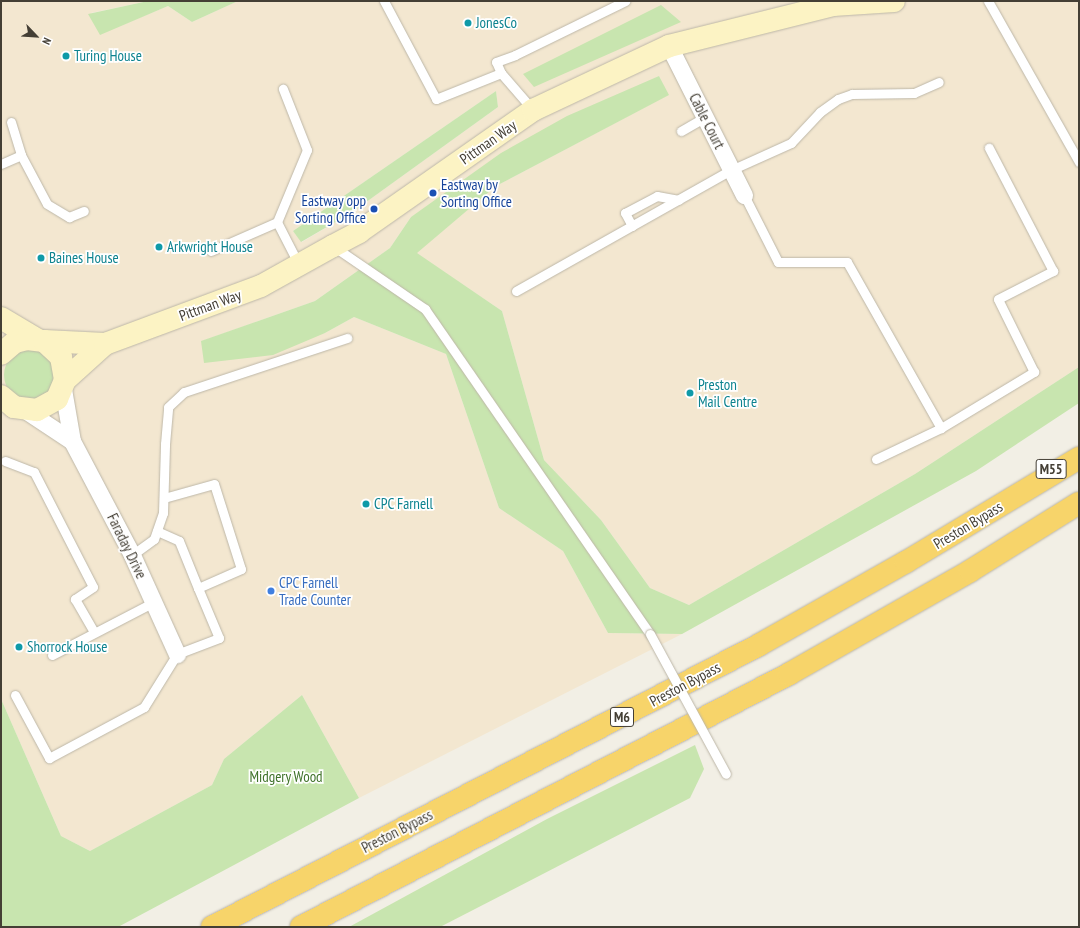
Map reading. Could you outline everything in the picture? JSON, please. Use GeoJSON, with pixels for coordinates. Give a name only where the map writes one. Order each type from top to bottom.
{"type":"FeatureCollection","features":[{"type":"Feature","properties":{"kind":"highway","name":"M55"},"geometry":{"type":"LineString","coordinates":[[1023,492],[1079,447]]}},
{"type":"Feature","properties":{"kind":"highway","name":"M6"},"geometry":{"type":"LineString","coordinates":[[1023,492],[1079,458]]}},
{"type":"Feature","properties":{"kind":"highway","name":"Preston Bypass"},"geometry":{"type":"LineString","coordinates":[[212,927],[759,645],[1023,492]]}},
{"type":"Feature","properties":{"kind":"highway"},"geometry":{"type":"LineString","coordinates":[[301,927],[789,674],[970,571],[1079,503]]}},
{"type":"Feature","properties":{"kind":"street","name":"Pittman Way"},"geometry":{"type":"LineString","coordinates":[[1,318],[41,341],[104,344],[261,286],[359,232],[533,110],[669,46],[832,3],[894,1]]}},
{"type":"Feature","properties":{"kind":"street","name":"Cable Court"},"geometry":{"type":"LineString","coordinates":[[669,46],[744,195]]}},
{"type":"Feature","properties":{"kind":"street"},"geometry":{"type":"LineString","coordinates":[[1,354],[15,342],[41,341],[54,348],[61,357],[64,384]]}},
{"type":"Feature","properties":{"kind":"street","name":"Pittman Way"},"geometry":{"type":"LineString","coordinates":[[10,405],[36,410],[47,406],[64,384],[104,344]]}},
{"type":"Feature","properties":{"kind":"street","name":"Faraday Drive"},"geometry":{"type":"LineString","coordinates":[[64,384],[72,441],[132,555],[177,654]]}},
{"type":"Feature","properties":{"kind":"street","name":"Faraday Drive"},"geometry":{"type":"LineString","coordinates":[[10,405],[72,441]]}},
{"type":"Feature","properties":{"kind":"lane"},"geometry":{"type":"LineString","coordinates":[[384,1],[436,99],[501,73]]}},
{"type":"Feature","properties":{"kind":"lane"},"geometry":{"type":"LineString","coordinates":[[533,110],[501,73],[496,62],[514,55],[625,1]]}},
{"type":"Feature","properties":{"kind":"lane"},"geometry":{"type":"LineString","coordinates":[[988,1],[1079,162]]}},
{"type":"Feature","properties":{"kind":"lane"},"geometry":{"type":"LineString","coordinates":[[516,291],[731,170],[791,143],[820,112],[838,99],[852,94],[914,93],[939,82]]}},
{"type":"Feature","properties":{"kind":"lane"},"geometry":{"type":"LineString","coordinates":[[211,251],[278,222],[307,150],[283,89]]}},
{"type":"Feature","properties":{"kind":"lane"},"geometry":{"type":"LineString","coordinates":[[681,131],[705,117]]}},
{"type":"Feature","properties":{"kind":"lane"},"geometry":{"type":"LineString","coordinates":[[11,122],[21,155],[47,204],[69,216],[84,211]]}},
{"type":"Feature","properties":{"kind":"lane"},"geometry":{"type":"LineString","coordinates":[[876,459],[941,428],[1034,372],[998,300],[1053,271],[989,148]]}},
{"type":"Feature","properties":{"kind":"lane"},"geometry":{"type":"LineString","coordinates":[[1,164],[21,155]]}},
{"type":"Feature","properties":{"kind":"lane"},"geometry":{"type":"LineString","coordinates":[[744,195],[778,262],[847,262],[941,428]]}},
{"type":"Feature","properties":{"kind":"lane"},"geometry":{"type":"LineString","coordinates":[[632,226],[624,213],[657,196],[679,200]]}},
{"type":"Feature","properties":{"kind":"lane"},"geometry":{"type":"LineString","coordinates":[[278,222],[300,265]]}},
{"type":"Feature","properties":{"kind":"lane"},"geometry":{"type":"LineString","coordinates":[[333,246],[425,309],[650,634],[726,774]]}},
{"type":"Feature","properties":{"kind":"lane"},"geometry":{"type":"LineString","coordinates":[[132,555],[154,539],[163,513],[168,407],[184,392],[348,338]]}},
{"type":"Feature","properties":{"kind":"lane"},"geometry":{"type":"LineString","coordinates":[[5,461],[34,472],[38,478],[92,586],[75,598],[94,632]]}},
{"type":"Feature","properties":{"kind":"lane"},"geometry":{"type":"LineString","coordinates":[[164,498],[214,484],[241,569],[198,588]]}},
{"type":"Feature","properties":{"kind":"lane"},"geometry":{"type":"LineString","coordinates":[[15,695],[50,758],[144,707],[177,654],[219,638],[179,541],[157,531]]}},
{"type":"Feature","properties":{"kind":"lane"},"geometry":{"type":"LineString","coordinates":[[52,654],[154,602]]}},
{"type":"Feature","properties":{"kind":"shaded area"},"geometry":{"type":"Polygon","coordinates":[[[1,1],[148,1],[91,13],[105,32],[168,6],[192,22],[238,1],[1079,1],[1079,367],[915,474],[689,605],[650,588],[601,520],[544,460],[502,311],[416,253],[496,186],[668,95],[659,76],[411,217],[390,248],[315,301],[202,341],[325,333],[354,317],[446,354],[499,508],[563,551],[608,633],[682,634],[359,798],[302,695],[224,759],[212,785],[90,851],[61,836],[1,699],[1,1]],[[496,91],[293,231],[302,242],[351,213],[498,107],[496,91]]]}},
{"type":"Feature","properties":{"kind":"green space"},"geometry":{"type":"Polygon","coordinates":[[[148,1],[238,1],[192,22],[168,6],[100,35],[88,14],[148,1]]]}},
{"type":"Feature","properties":{"kind":"green space"},"geometry":{"type":"Polygon","coordinates":[[[661,5],[681,22],[534,87],[523,74],[661,5]]]}},
{"type":"Feature","properties":{"kind":"green space"},"geometry":{"type":"Polygon","coordinates":[[[659,76],[669,95],[496,186],[417,253],[502,311],[544,460],[601,520],[650,588],[689,605],[915,474],[1079,367],[1079,403],[976,471],[682,634],[608,633],[563,551],[499,508],[446,354],[354,317],[325,333],[273,355],[204,363],[201,341],[315,301],[390,248],[411,217],[501,153],[567,116],[659,76]]]}},
{"type":"Feature","properties":{"kind":"green space"},"geometry":{"type":"Polygon","coordinates":[[[496,91],[498,107],[351,213],[301,242],[293,231],[496,91]]]}},
{"type":"Feature","properties":{"kind":"green space"},"geometry":{"type":"Polygon","coordinates":[[[30,349],[40,351],[48,357],[54,365],[56,375],[54,385],[48,393],[40,399],[30,401],[20,399],[12,393],[6,385],[4,375],[6,365],[12,357],[20,351],[30,349]]]}},
{"type":"Feature","properties":{"kind":"green space","name":"Midgery Wood"},"geometry":{"type":"Polygon","coordinates":[[[302,695],[359,798],[118,927],[1,927],[1,699],[61,836],[90,851],[212,785],[224,759],[302,695]]]}},
{"type":"Feature","properties":{"kind":"green space"},"geometry":{"type":"Polygon","coordinates":[[[695,745],[704,769],[690,798],[440,927],[349,927],[547,819],[695,745]]]}},
{"type":"Feature","properties":{"kind":"place","name":"JonesCo"},"geometry":{"type":"Point","coordinates":[468,23]}},
{"type":"Feature","properties":{"kind":"place","name":"Turing House"},"geometry":{"type":"Point","coordinates":[66,56]}},
{"type":"Feature","properties":{"kind":"place","name":"Eastway by Sorting Office"},"geometry":{"type":"Point","coordinates":[433,193]}},
{"type":"Feature","properties":{"kind":"place","name":"Eastway opp Sorting Office"},"geometry":{"type":"Point","coordinates":[374,209]}},
{"type":"Feature","properties":{"kind":"place","name":"Arkwright House"},"geometry":{"type":"Point","coordinates":[159,247]}},
{"type":"Feature","properties":{"kind":"place","name":"Baines House"},"geometry":{"type":"Point","coordinates":[41,258]}},
{"type":"Feature","properties":{"kind":"place","name":"Preston Mail Centre"},"geometry":{"type":"Point","coordinates":[690,393]}},
{"type":"Feature","properties":{"kind":"place","name":"CPC Farnell"},"geometry":{"type":"Point","coordinates":[366,504]}},
{"type":"Feature","properties":{"kind":"place","name":"CPC Farnell Trade Counter"},"geometry":{"type":"Point","coordinates":[271,591]}},
{"type":"Feature","properties":{"kind":"place","name":"Shorrock House"},"geometry":{"type":"Point","coordinates":[19,647]}}]}
